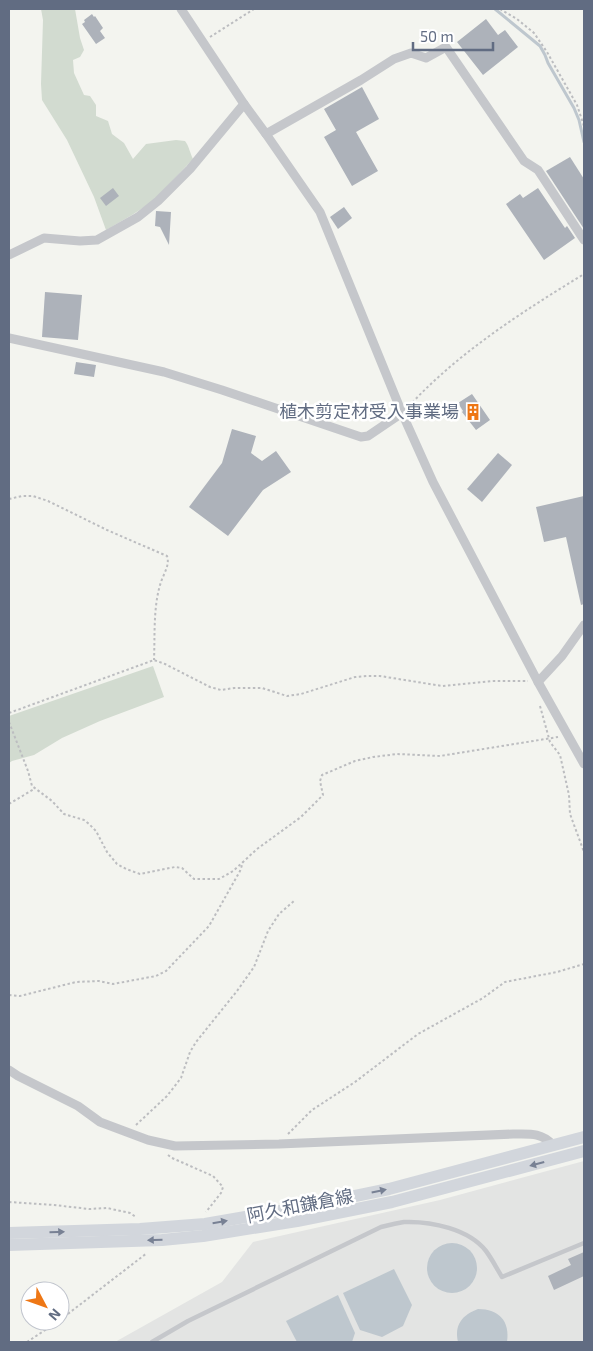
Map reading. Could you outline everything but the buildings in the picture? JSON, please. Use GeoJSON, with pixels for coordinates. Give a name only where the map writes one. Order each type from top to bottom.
{"type":"FeatureCollection","features":[{"type":"Feature","properties":{"kind":"main road","name":"阿久和鎌倉線"},"geometry":{"type":"LineString","coordinates":[[9,1233],[148,1229],[205,1224],[389,1189],[584,1137]]}},
{"type":"Feature","properties":{"kind":"main road","name":"阿久和鎌倉線"},"geometry":{"type":"LineString","coordinates":[[9,1245],[162,1240],[203,1236],[297,1221],[392,1202],[584,1151]]}},
{"type":"Feature","properties":{"kind":"street"},"geometry":{"type":"LineString","coordinates":[[181,9],[244,104],[320,212],[402,413],[433,482],[538,682],[584,764]]}},
{"type":"Feature","properties":{"kind":"street"},"geometry":{"type":"LineString","coordinates":[[266,134],[394,59],[411,53],[426,58],[446,47],[524,161],[538,170],[584,240]]}},
{"type":"Feature","properties":{"kind":"street"},"geometry":{"type":"LineString","coordinates":[[9,255],[44,238],[80,241],[97,240],[138,217],[158,201],[190,168],[244,104]]}},
{"type":"Feature","properties":{"kind":"street"},"geometry":{"type":"LineString","coordinates":[[9,338],[164,372],[361,437],[368,436],[402,413]]}},
{"type":"Feature","properties":{"kind":"street"},"geometry":{"type":"LineString","coordinates":[[538,682],[562,656],[584,625]]}},
{"type":"Feature","properties":{"kind":"street"},"geometry":{"type":"LineString","coordinates":[[9,1070],[78,1106],[100,1122],[128,1133],[175,1146],[279,1144],[513,1134],[538,1135],[547,1139],[553,1145]]}},
{"type":"Feature","properties":{"kind":"lane"},"geometry":{"type":"LineString","coordinates":[[152,1342],[188,1321],[372,1231],[402,1222],[424,1222],[472,1237],[486,1250],[502,1278],[584,1243]]}},
{"type":"Feature","properties":{"kind":"path"},"geometry":{"type":"LineString","coordinates":[[202,42],[254,9]]}},
{"type":"Feature","properties":{"kind":"path"},"geometry":{"type":"LineString","coordinates":[[500,9],[517,19],[534,33],[577,105],[584,126]]}},
{"type":"Feature","properties":{"kind":"path"},"geometry":{"type":"LineString","coordinates":[[402,413],[422,392],[484,340],[543,299],[584,274]]}},
{"type":"Feature","properties":{"kind":"path"},"geometry":{"type":"LineString","coordinates":[[9,499],[22,496],[40,498],[167,556],[166,570],[158,593],[154,660]]}},
{"type":"Feature","properties":{"kind":"path"},"geometry":{"type":"LineString","coordinates":[[9,712],[154,660],[210,687],[221,690],[262,688],[287,696],[302,694],[355,677],[367,676],[380,676],[442,686],[494,681],[538,682]]}},
{"type":"Feature","properties":{"kind":"path"},"geometry":{"type":"LineString","coordinates":[[539,702],[549,739],[560,755],[569,795],[570,814],[584,852]]}},
{"type":"Feature","properties":{"kind":"path"},"geometry":{"type":"LineString","coordinates":[[9,722],[32,786],[52,801],[64,814],[84,820],[89,824],[96,831],[107,852],[117,864],[140,874],[175,867],[182,868],[194,879],[219,879],[233,870],[257,849],[301,817],[323,795],[320,781],[322,776],[355,761],[397,754],[440,756],[568,735]]}},
{"type":"Feature","properties":{"kind":"path"},"geometry":{"type":"LineString","coordinates":[[9,804],[35,788]]}},
{"type":"Feature","properties":{"kind":"path"},"geometry":{"type":"LineString","coordinates":[[9,995],[20,996],[76,982],[113,984],[156,976],[166,971],[209,926],[240,871],[243,862]]}},
{"type":"Feature","properties":{"kind":"path"},"geometry":{"type":"LineString","coordinates":[[128,1133],[167,1096],[181,1078],[190,1052],[196,1042],[254,967],[268,931],[280,914],[294,901]]}},
{"type":"Feature","properties":{"kind":"path"},"geometry":{"type":"LineString","coordinates":[[279,1144],[312,1110],[356,1082],[418,1034],[483,998],[505,982],[557,972],[584,964]]}},
{"type":"Feature","properties":{"kind":"path"},"geometry":{"type":"LineString","coordinates":[[157,1142],[161,1150],[172,1158],[213,1176],[223,1187],[221,1193],[206,1212],[205,1224]]}},
{"type":"Feature","properties":{"kind":"path"},"geometry":{"type":"LineString","coordinates":[[9,1202],[89,1210],[107,1208],[130,1213],[139,1218],[148,1229]]}},
{"type":"Feature","properties":{"kind":"path"},"geometry":{"type":"LineString","coordinates":[[70,1313],[162,1240]]}},
{"type":"Feature","properties":{"kind":"path"},"geometry":{"type":"LineString","coordinates":[[27,1342],[44,1331]]}},
{"type":"Feature","properties":{"kind":"shaded area"},"geometry":{"type":"Polygon","coordinates":[[[41,9],[75,9],[84,50],[80,57],[73,60],[74,73],[84,95],[90,96],[96,105],[96,116],[108,121],[112,134],[124,143],[133,159],[146,144],[176,140],[185,141],[193,159],[153,201],[106,230],[94,197],[67,140],[42,100],[43,20],[41,9]]]}},
{"type":"Feature","properties":{"kind":"shaded area"},"geometry":{"type":"Polygon","coordinates":[[[153,666],[164,697],[100,721],[62,738],[34,755],[9,763],[9,716],[153,666]]]}},
{"type":"Feature","properties":{"kind":"shaded area"},"geometry":{"type":"Polygon","coordinates":[[[584,1161],[584,1342],[115,1342],[222,1282],[253,1242],[440,1200],[584,1161]]]}},
{"type":"Feature","properties":{"kind":"shaded area"},"geometry":{"type":"Polygon","coordinates":[[[447,1243],[457,1243],[470,1250],[477,1263],[477,1273],[470,1286],[457,1293],[447,1293],[438,1289],[431,1282],[427,1273],[427,1263],[431,1254],[438,1247],[447,1243]]]}},
{"type":"Feature","properties":{"kind":"shaded area"},"geometry":{"type":"Polygon","coordinates":[[[394,1269],[412,1305],[403,1326],[382,1337],[360,1330],[343,1293],[394,1269]]]}},
{"type":"Feature","properties":{"kind":"shaded area"},"geometry":{"type":"Polygon","coordinates":[[[338,1295],[355,1333],[352,1342],[297,1342],[286,1321],[338,1295]]]}},
{"type":"Feature","properties":{"kind":"shaded area"},"geometry":{"type":"Polygon","coordinates":[[[478,1309],[492,1311],[502,1318],[507,1328],[507,1342],[458,1342],[457,1331],[461,1321],[468,1314],[478,1309]]]}},
{"type":"Feature","properties":{"kind":"waterway"},"geometry":{"type":"LineString","coordinates":[[495,9],[540,46],[574,108],[584,142]]}},
{"type":"Feature","properties":{"kind":"place","name":"植木剪定材受入事業場"},"geometry":{"type":"Point","coordinates":[473,412]}}]}
